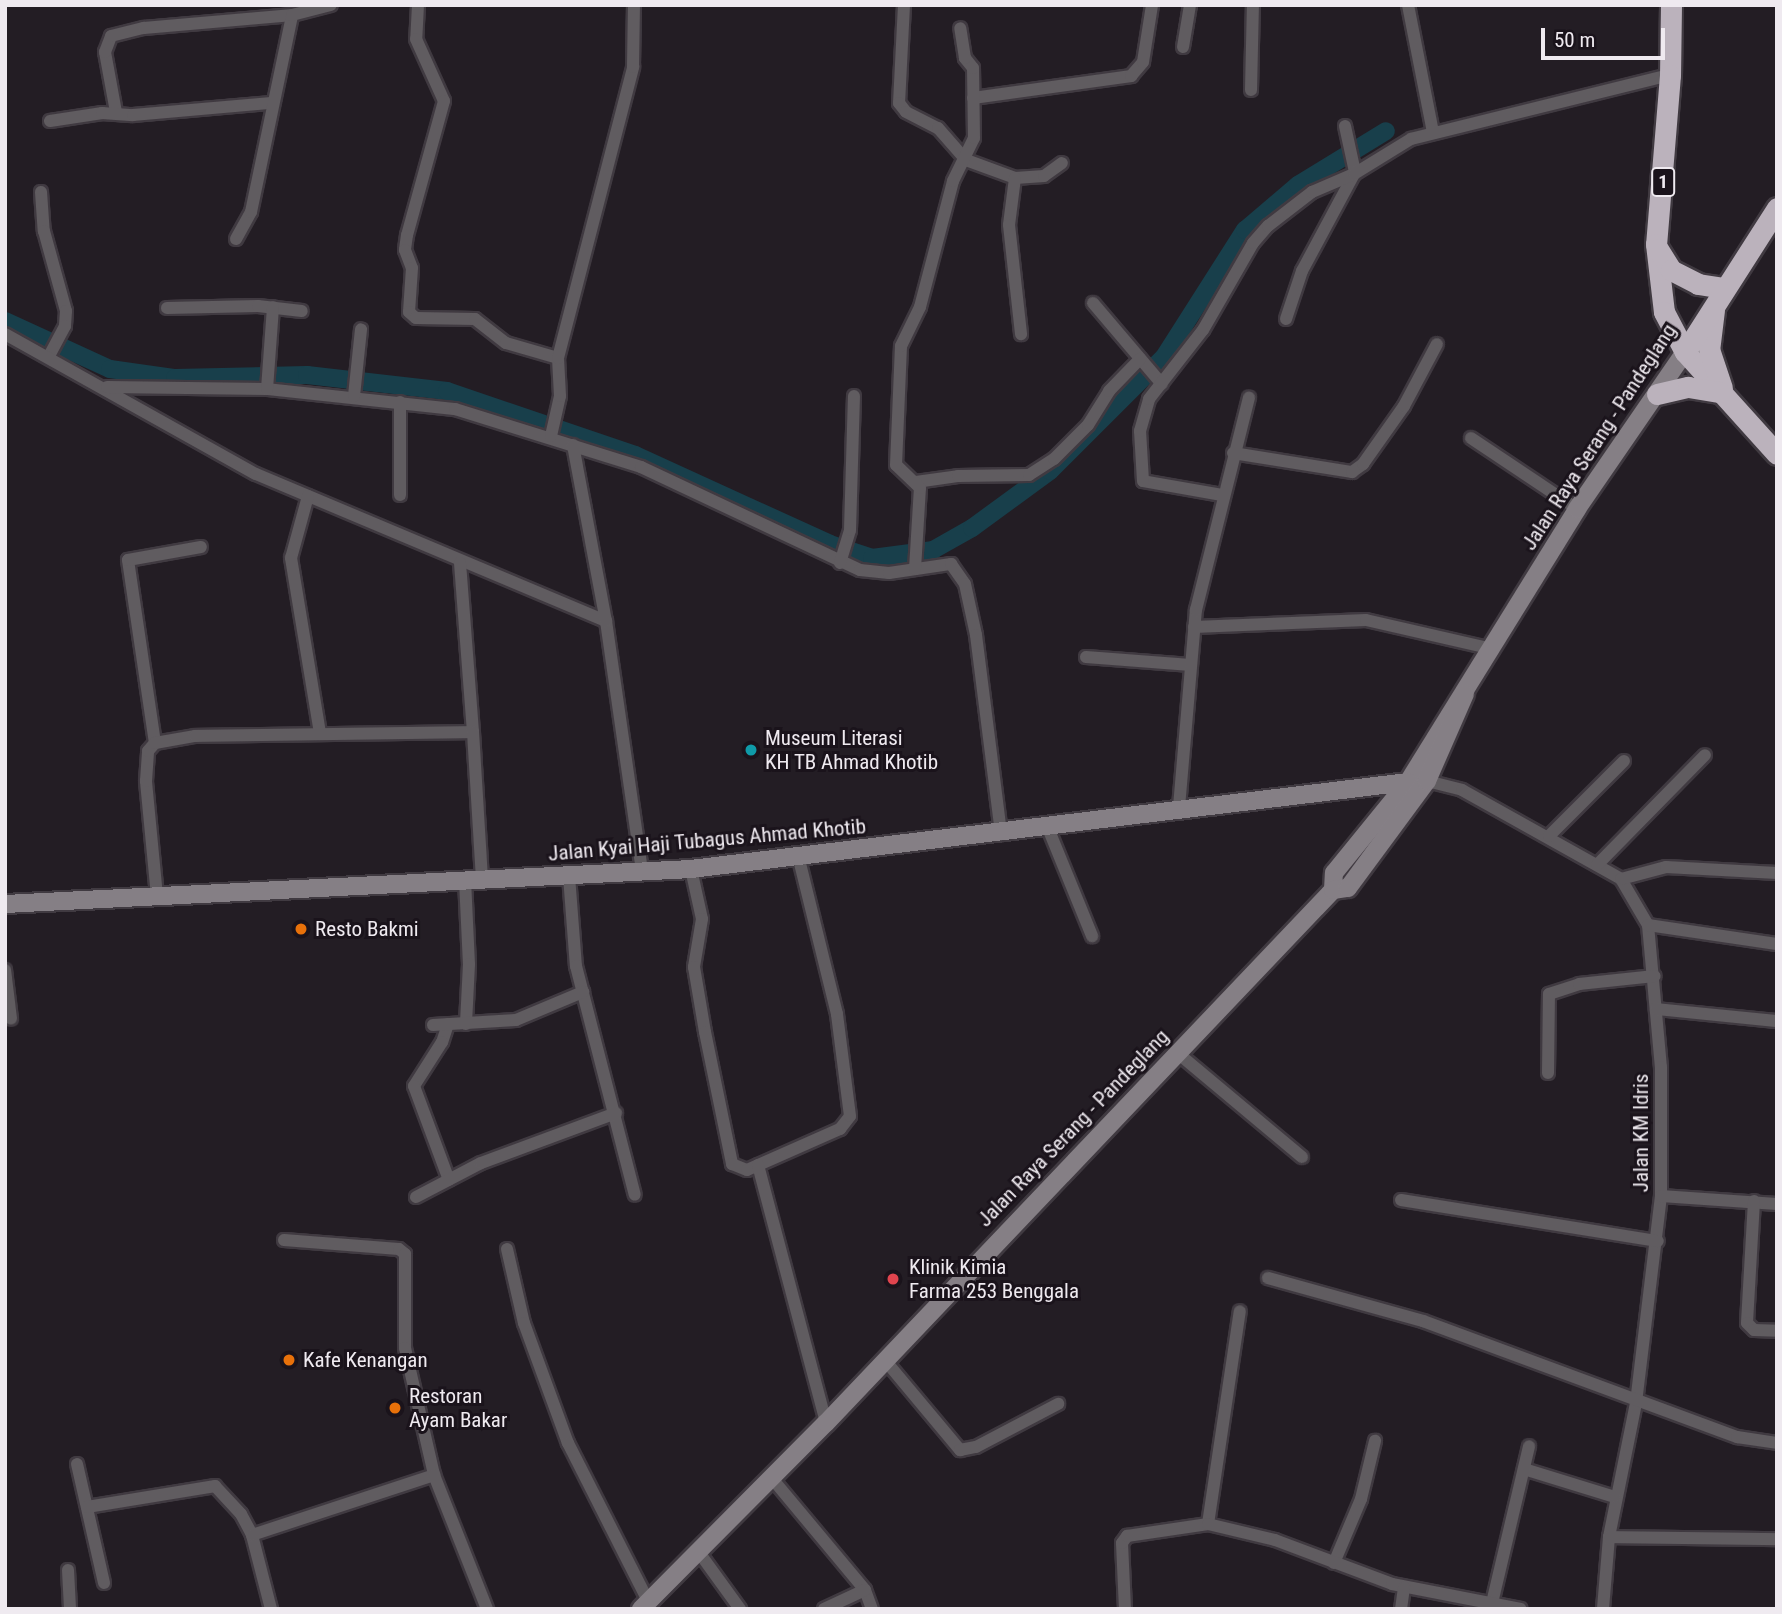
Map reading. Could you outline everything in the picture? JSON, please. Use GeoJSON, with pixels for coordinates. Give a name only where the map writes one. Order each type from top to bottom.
{"type":"FeatureCollection","features":[{"type":"Feature","properties":{"kind":"highway","name":"1"},"geometry":{"type":"LineString","coordinates":[[1671,5],[1670,75],[1656,244],[1664,312],[1685,352]]}},
{"type":"Feature","properties":{"kind":"highway","name":"Jalan Raya Serang - Pandeglang"},"geometry":{"type":"LineString","coordinates":[[1685,352],[1777,208]]}},
{"type":"Feature","properties":{"kind":"highway"},"geometry":{"type":"LineString","coordinates":[[1656,244],[1671,270],[1719,295],[1709,349],[1720,390],[1777,460]]}},
{"type":"Feature","properties":{"kind":"highway"},"geometry":{"type":"LineString","coordinates":[[1685,352],[1777,454]]}},
{"type":"Feature","properties":{"kind":"highway"},"geometry":{"type":"LineString","coordinates":[[1657,394],[1688,387],[1720,390]]}},
{"type":"Feature","properties":{"kind":"main road","name":"Jalan Raya Serang - Pandeglang"},"geometry":{"type":"LineString","coordinates":[[644,1605],[770,1476],[826,1423],[1131,1100],[1180,1055],[1332,890],[1334,873],[1408,782],[1493,649],[1577,509],[1685,352]]}},
{"type":"Feature","properties":{"kind":"main road","name":"Jalan Raya Serang - Pandeglang"},"geometry":{"type":"LineString","coordinates":[[1332,890],[1348,888],[1427,781],[1465,694]]}},
{"type":"Feature","properties":{"kind":"main road","name":"Jalan Kyai Haji Tubagus Ahmad Khotib"},"geometry":{"type":"LineString","coordinates":[[5,904],[691,869],[799,859],[1048,828],[1179,807],[1408,782]]}},
{"type":"Feature","properties":{"kind":"street"},"geometry":{"type":"LineString","coordinates":[[116,112],[105,52],[111,36],[144,28],[292,15],[331,5]]}},
{"type":"Feature","properties":{"kind":"street"},"geometry":{"type":"LineString","coordinates":[[418,5],[416,39],[444,101],[407,235],[405,250],[412,268],[409,312],[416,317],[475,318],[506,344],[558,358]]}},
{"type":"Feature","properties":{"kind":"street"},"geometry":{"type":"LineString","coordinates":[[551,433],[558,405],[558,358],[633,67],[634,5]]}},
{"type":"Feature","properties":{"kind":"street"},"geometry":{"type":"LineString","coordinates":[[904,5],[900,103],[906,112],[938,128],[966,160],[1015,178],[1044,176],[1062,163]]}},
{"type":"Feature","properties":{"kind":"street"},"geometry":{"type":"LineString","coordinates":[[972,98],[1131,76],[1143,62],[1152,5]]}},
{"type":"Feature","properties":{"kind":"street"},"geometry":{"type":"LineString","coordinates":[[1183,47],[1191,5]]}},
{"type":"Feature","properties":{"kind":"street"},"geometry":{"type":"LineString","coordinates":[[1251,90],[1253,5]]}},
{"type":"Feature","properties":{"kind":"street"},"geometry":{"type":"LineString","coordinates":[[1408,5],[1433,133]]}},
{"type":"Feature","properties":{"kind":"street"},"geometry":{"type":"LineString","coordinates":[[236,239],[251,212],[271,103],[292,15]]}},
{"type":"Feature","properties":{"kind":"street"},"geometry":{"type":"LineString","coordinates":[[917,563],[920,488],[911,475],[902,475],[896,464],[901,346],[920,307],[953,181],[966,160],[974,138],[973,68],[965,58],[960,28]]}},
{"type":"Feature","properties":{"kind":"street"},"geometry":{"type":"LineString","coordinates":[[1222,495],[1143,481],[1140,431],[1144,408],[1203,330],[1253,243],[1268,226],[1312,192],[1355,172],[1382,153],[1433,133],[1670,75]]}},
{"type":"Feature","properties":{"kind":"street"},"geometry":{"type":"LineString","coordinates":[[50,121],[116,112],[133,115],[271,103]]}},
{"type":"Feature","properties":{"kind":"street"},"geometry":{"type":"LineString","coordinates":[[1286,319],[1302,271],[1355,172],[1345,126]]}},
{"type":"Feature","properties":{"kind":"street"},"geometry":{"type":"LineString","coordinates":[[1015,178],[1009,225],[1021,334]]}},
{"type":"Feature","properties":{"kind":"street"},"geometry":{"type":"LineString","coordinates":[[41,192],[44,231],[66,312],[55,346]]}},
{"type":"Feature","properties":{"kind":"street"},"geometry":{"type":"LineString","coordinates":[[1093,303],[1161,383]]}},
{"type":"Feature","properties":{"kind":"street"},"geometry":{"type":"LineString","coordinates":[[167,308],[273,307],[302,311]]}},
{"type":"Feature","properties":{"kind":"street"},"geometry":{"type":"LineString","coordinates":[[268,380],[273,307]]}},
{"type":"Feature","properties":{"kind":"street"},"geometry":{"type":"LineString","coordinates":[[355,387],[361,329]]}},
{"type":"Feature","properties":{"kind":"street"},"geometry":{"type":"LineString","coordinates":[[5,334],[55,346],[107,387],[256,474],[460,562],[606,621]]}},
{"type":"Feature","properties":{"kind":"street"},"geometry":{"type":"LineString","coordinates":[[1233,453],[1352,472],[1363,464],[1404,406],[1437,344]]}},
{"type":"Feature","properties":{"kind":"street"},"geometry":{"type":"LineString","coordinates":[[916,482],[958,476],[1029,475],[1054,459],[1088,425],[1109,391],[1143,362]]}},
{"type":"Feature","properties":{"kind":"street"},"geometry":{"type":"LineString","coordinates":[[107,387],[268,380],[355,387],[400,402],[455,409],[551,433],[573,445],[640,467],[843,557],[889,573],[917,563],[951,564],[965,584],[1001,834]]}},
{"type":"Feature","properties":{"kind":"street"},"geometry":{"type":"LineString","coordinates":[[843,557],[850,530],[854,396]]}},
{"type":"Feature","properties":{"kind":"street"},"geometry":{"type":"LineString","coordinates":[[1179,807],[1194,626],[1222,495],[1249,397]]}},
{"type":"Feature","properties":{"kind":"street"},"geometry":{"type":"LineString","coordinates":[[400,402],[400,495]]}},
{"type":"Feature","properties":{"kind":"street"},"geometry":{"type":"LineString","coordinates":[[1471,438],[1577,509]]}},
{"type":"Feature","properties":{"kind":"street"},"geometry":{"type":"LineString","coordinates":[[573,445],[606,621],[642,870]]}},
{"type":"Feature","properties":{"kind":"street"},"geometry":{"type":"LineString","coordinates":[[308,496],[291,558],[320,734]]}},
{"type":"Feature","properties":{"kind":"street"},"geometry":{"type":"LineString","coordinates":[[155,743],[128,560],[201,547]]}},
{"type":"Feature","properties":{"kind":"street"},"geometry":{"type":"LineString","coordinates":[[460,562],[473,732],[473,880],[466,1024]]}},
{"type":"Feature","properties":{"kind":"street"},"geometry":{"type":"LineString","coordinates":[[1194,626],[1366,620],[1493,649]]}},
{"type":"Feature","properties":{"kind":"street"},"geometry":{"type":"LineString","coordinates":[[1087,657],[1191,665]]}},
{"type":"Feature","properties":{"kind":"street"},"geometry":{"type":"LineString","coordinates":[[157,896],[146,781],[148,751],[155,743],[195,736],[473,732]]}},
{"type":"Feature","properties":{"kind":"street"},"geometry":{"type":"LineString","coordinates":[[1597,865],[1704,755]]}},
{"type":"Feature","properties":{"kind":"street"},"geometry":{"type":"LineString","coordinates":[[1549,836],[1624,761]]}},
{"type":"Feature","properties":{"kind":"street","name":"Jalan KM Idris"},"geometry":{"type":"LineString","coordinates":[[1427,781],[1462,790],[1549,836],[1621,879],[1648,925],[1655,976],[1661,1196],[1658,1241],[1636,1403],[1609,1537],[1603,1609]]}},
{"type":"Feature","properties":{"kind":"street"},"geometry":{"type":"LineString","coordinates":[[1048,828],[1092,936]]}},
{"type":"Feature","properties":{"kind":"street"},"geometry":{"type":"LineString","coordinates":[[691,869],[702,926],[695,975],[732,1164],[747,1170],[840,1129],[850,1116],[837,1014],[799,859]]}},
{"type":"Feature","properties":{"kind":"street"},"geometry":{"type":"LineString","coordinates":[[1621,879],[1666,867],[1777,873]]}},
{"type":"Feature","properties":{"kind":"street"},"geometry":{"type":"LineString","coordinates":[[569,876],[576,966],[635,1195]]}},
{"type":"Feature","properties":{"kind":"street"},"geometry":{"type":"LineString","coordinates":[[1648,925],[1777,944]]}},
{"type":"Feature","properties":{"kind":"street"},"geometry":{"type":"LineString","coordinates":[[5,970],[11,1019]]}},
{"type":"Feature","properties":{"kind":"street"},"geometry":{"type":"LineString","coordinates":[[1548,1073],[1549,994],[1578,984],[1655,976]]}},
{"type":"Feature","properties":{"kind":"street"},"geometry":{"type":"LineString","coordinates":[[433,1025],[516,1020],[583,992]]}},
{"type":"Feature","properties":{"kind":"street"},"geometry":{"type":"LineString","coordinates":[[1656,1009],[1777,1021]]}},
{"type":"Feature","properties":{"kind":"street"},"geometry":{"type":"LineString","coordinates":[[448,1024],[442,1042],[414,1086],[449,1180]]}},
{"type":"Feature","properties":{"kind":"street"},"geometry":{"type":"LineString","coordinates":[[1180,1055],[1302,1157]]}},
{"type":"Feature","properties":{"kind":"street"},"geometry":{"type":"LineString","coordinates":[[416,1197],[505,1154],[616,1114]]}},
{"type":"Feature","properties":{"kind":"street"},"geometry":{"type":"LineString","coordinates":[[758,1166],[826,1423]]}},
{"type":"Feature","properties":{"kind":"street"},"geometry":{"type":"LineString","coordinates":[[1661,1196],[1777,1204]]}},
{"type":"Feature","properties":{"kind":"street"},"geometry":{"type":"LineString","coordinates":[[1401,1200],[1658,1241]]}},
{"type":"Feature","properties":{"kind":"street"},"geometry":{"type":"LineString","coordinates":[[1754,1201],[1747,1323],[1754,1330],[1777,1331]]}},
{"type":"Feature","properties":{"kind":"street"},"geometry":{"type":"LineString","coordinates":[[284,1240],[399,1249],[405,1254],[405,1348],[434,1475],[487,1609]]}},
{"type":"Feature","properties":{"kind":"street"},"geometry":{"type":"LineString","coordinates":[[507,1249],[524,1323],[568,1443],[644,1605]]}},
{"type":"Feature","properties":{"kind":"street"},"geometry":{"type":"LineString","coordinates":[[1268,1278],[1423,1321],[1636,1403],[1737,1437],[1777,1443]]}},
{"type":"Feature","properties":{"kind":"street"},"geometry":{"type":"LineString","coordinates":[[1208,1524],[1240,1311]]}},
{"type":"Feature","properties":{"kind":"street"},"geometry":{"type":"LineString","coordinates":[[884,1359],[960,1450],[976,1447],[1058,1404]]}},
{"type":"Feature","properties":{"kind":"street"},"geometry":{"type":"LineString","coordinates":[[1334,1563],[1361,1499],[1375,1441]]}},
{"type":"Feature","properties":{"kind":"street"},"geometry":{"type":"LineString","coordinates":[[1492,1603],[1529,1446]]}},
{"type":"Feature","properties":{"kind":"street"},"geometry":{"type":"LineString","coordinates":[[77,1464],[104,1583]]}},
{"type":"Feature","properties":{"kind":"street"},"geometry":{"type":"LineString","coordinates":[[1524,1469],[1615,1497]]}},
{"type":"Feature","properties":{"kind":"street"},"geometry":{"type":"LineString","coordinates":[[252,1535],[434,1475]]}},
{"type":"Feature","properties":{"kind":"street"},"geometry":{"type":"LineString","coordinates":[[770,1476],[865,1590],[872,1609]]}},
{"type":"Feature","properties":{"kind":"street"},"geometry":{"type":"LineString","coordinates":[[87,1507],[215,1486],[241,1514],[252,1535],[271,1609]]}},
{"type":"Feature","properties":{"kind":"street"},"geometry":{"type":"LineString","coordinates":[[1125,1609],[1122,1543],[1127,1536],[1208,1524],[1275,1540],[1404,1587],[1521,1609]]}},
{"type":"Feature","properties":{"kind":"street"},"geometry":{"type":"LineString","coordinates":[[1609,1537],[1777,1539]]}},
{"type":"Feature","properties":{"kind":"street"},"geometry":{"type":"LineString","coordinates":[[698,1551],[740,1609]]}},
{"type":"Feature","properties":{"kind":"street"},"geometry":{"type":"LineString","coordinates":[[68,1570],[70,1609]]}},
{"type":"Feature","properties":{"kind":"street"},"geometry":{"type":"LineString","coordinates":[[1401,1609],[1404,1587]]}},
{"type":"Feature","properties":{"kind":"street"},"geometry":{"type":"LineString","coordinates":[[824,1609],[865,1590]]}},
{"type":"Feature","properties":{"kind":"waterway"},"geometry":{"type":"LineString","coordinates":[[5,321],[110,369],[175,378],[307,375],[447,391],[635,455],[830,544],[872,558],[933,550],[972,528],[1050,471],[1164,357],[1245,230],[1298,185],[1386,131]]}},
{"type":"Feature","properties":{"kind":"place","name":"Museum Literasi KH TB Ahmad Khotib"},"geometry":{"type":"Point","coordinates":[751,750]}},
{"type":"Feature","properties":{"kind":"place","name":"Resto Bakmi"},"geometry":{"type":"Point","coordinates":[301,929]}},
{"type":"Feature","properties":{"kind":"place","name":"Klinik Kimia Farma 253 Benggala"},"geometry":{"type":"Point","coordinates":[893,1279]}},
{"type":"Feature","properties":{"kind":"place","name":"Kafe Kenangan"},"geometry":{"type":"Point","coordinates":[289,1360]}},
{"type":"Feature","properties":{"kind":"place","name":"Restoran Ayam Bakar"},"geometry":{"type":"Point","coordinates":[395,1408]}}]}
